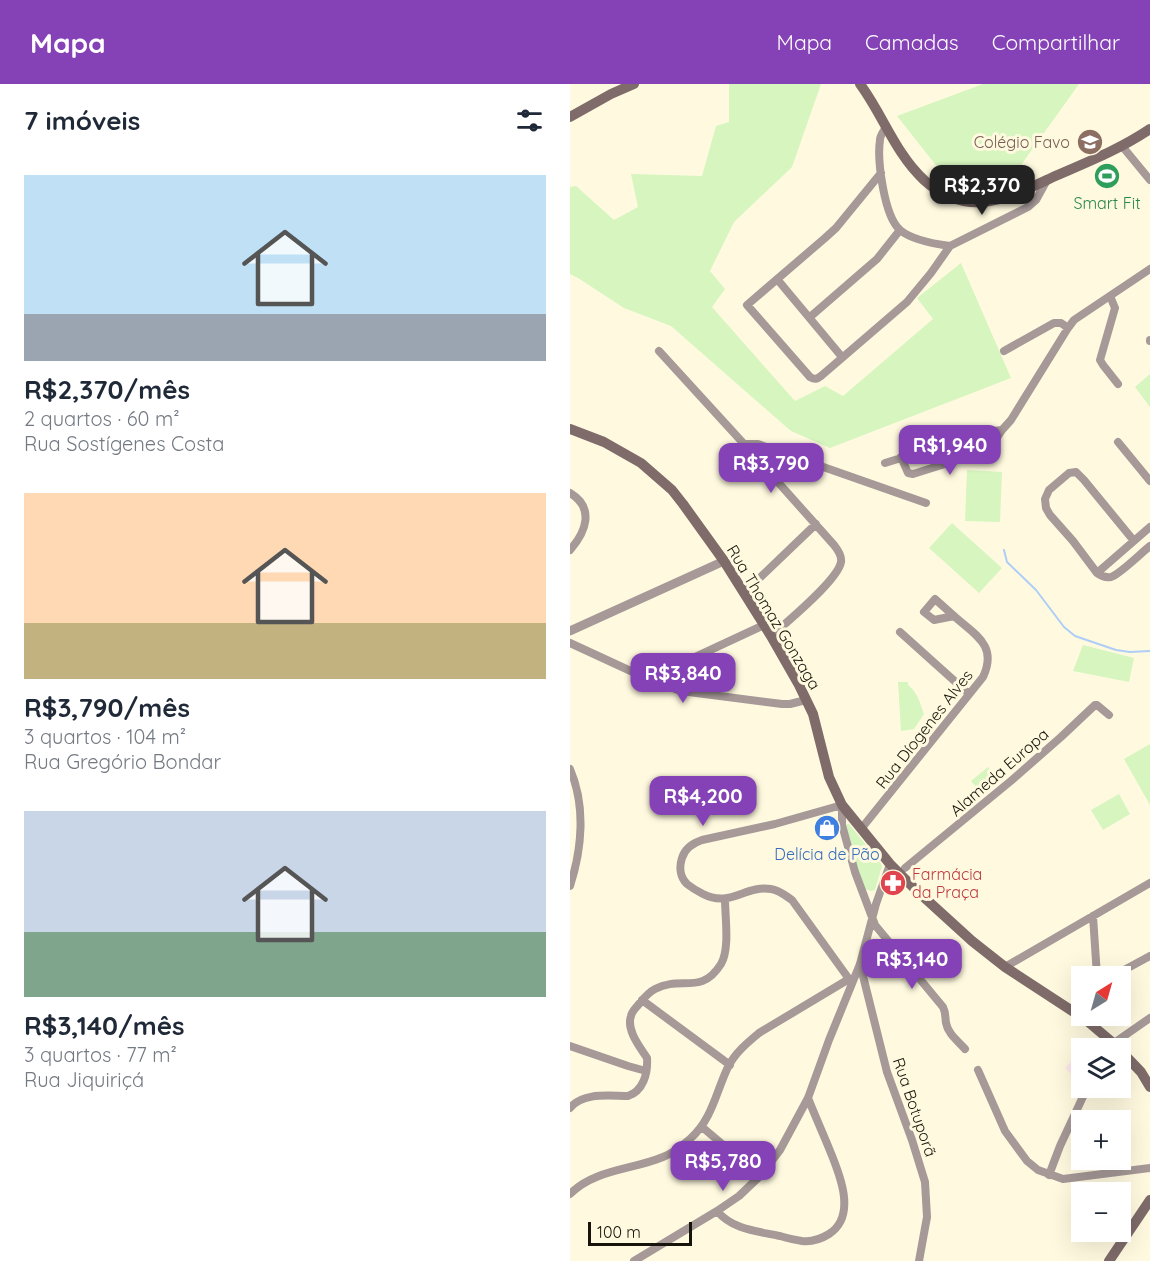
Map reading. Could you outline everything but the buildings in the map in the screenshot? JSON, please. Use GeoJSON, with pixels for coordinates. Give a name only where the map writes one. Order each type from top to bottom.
{"type":"FeatureCollection","features":[{"type":"Feature","properties":{"kind":"main road"},"geometry":{"type":"LineString","coordinates":[[570,117],[634,84]]}},
{"type":"Feature","properties":{"kind":"main road"},"geometry":{"type":"LineString","coordinates":[[860,84],[902,153],[924,181],[940,192],[968,202],[982,202],[1015,194],[1122,146],[1150,129]]}},
{"type":"Feature","properties":{"kind":"main road","name":"Rua Thomaz Gonzaga"},"geometry":{"type":"LineString","coordinates":[[570,429],[595,438],[641,463],[672,490],[684,504],[724,561],[771,636],[807,700],[817,727],[829,777],[842,805],[890,864],[950,921],[1005,967],[1071,1008]]}},
{"type":"Feature","properties":{"kind":"main road","name":"Rua Thomaz Gonzaga"},"geometry":{"type":"LineString","coordinates":[[1095,1026],[1108,1038]]}},
{"type":"Feature","properties":{"kind":"main road","name":"Rua Thomaz Gonzaga"},"geometry":{"type":"LineString","coordinates":[[1131,1062],[1149,1084]]}},
{"type":"Feature","properties":{"kind":"main road"},"geometry":{"type":"LineString","coordinates":[[1108,1261],[1150,1200]]}},
{"type":"Feature","properties":{"kind":"street"},"geometry":{"type":"LineString","coordinates":[[886,127],[880,138],[882,188],[893,219],[900,230],[924,241],[950,246]]}},
{"type":"Feature","properties":{"kind":"street"},"geometry":{"type":"LineString","coordinates":[[871,142],[880,138]]}},
{"type":"Feature","properties":{"kind":"street"},"geometry":{"type":"LineString","coordinates":[[1122,146],[1150,180]]}},
{"type":"Feature","properties":{"kind":"street"},"geometry":{"type":"LineString","coordinates":[[881,173],[836,228],[747,304],[813,379],[816,379],[907,302],[950,246],[1028,207],[1036,200],[1047,180]]}},
{"type":"Feature","properties":{"kind":"street"},"geometry":{"type":"LineString","coordinates":[[810,317],[877,259],[900,230]]}},
{"type":"Feature","properties":{"kind":"street"},"geometry":{"type":"LineString","coordinates":[[901,457],[910,475],[979,454],[990,448],[1011,420],[1068,327],[1083,314],[1150,269]]}},
{"type":"Feature","properties":{"kind":"street"},"geometry":{"type":"LineString","coordinates":[[777,279],[842,357]]}},
{"type":"Feature","properties":{"kind":"street"},"geometry":{"type":"LineString","coordinates":[[1110,296],[1115,308],[1100,360],[1118,384]]}},
{"type":"Feature","properties":{"kind":"street"},"geometry":{"type":"LineString","coordinates":[[1004,351],[1054,323],[1061,323],[1068,327]]}},
{"type":"Feature","properties":{"kind":"street"},"geometry":{"type":"LineString","coordinates":[[658,351],[816,524],[841,556],[839,567],[825,586],[771,636]]}},
{"type":"Feature","properties":{"kind":"street"},"geometry":{"type":"LineString","coordinates":[[885,463],[985,432],[1002,430]]}},
{"type":"Feature","properties":{"kind":"street"},"geometry":{"type":"LineString","coordinates":[[974,436],[979,454]]}},
{"type":"Feature","properties":{"kind":"street"},"geometry":{"type":"LineString","coordinates":[[1118,442],[1150,481]]}},
{"type":"Feature","properties":{"kind":"street"},"geometry":{"type":"LineString","coordinates":[[744,444],[758,444],[926,503]]}},
{"type":"Feature","properties":{"kind":"street"},"geometry":{"type":"LineString","coordinates":[[1134,541],[1076,472],[1069,473],[1048,490],[1045,499],[1050,515],[1097,573],[1106,577],[1115,575],[1150,546]]}},
{"type":"Feature","properties":{"kind":"street"},"geometry":{"type":"LineString","coordinates":[[570,493],[580,501],[586,519],[579,541],[570,550]]}},
{"type":"Feature","properties":{"kind":"street"},"geometry":{"type":"LineString","coordinates":[[744,593],[816,524]]}},
{"type":"Feature","properties":{"kind":"street"},"geometry":{"type":"LineString","coordinates":[[1097,573],[1150,526]]}},
{"type":"Feature","properties":{"kind":"street"},"geometry":{"type":"LineString","coordinates":[[570,630],[724,561]]}},
{"type":"Feature","properties":{"kind":"street","name":"Rua Díogenes Alves"},"geometry":{"type":"LineString","coordinates":[[861,830],[983,677],[988,664],[988,652],[982,642],[954,616]]}},
{"type":"Feature","properties":{"kind":"street"},"geometry":{"type":"LineString","coordinates":[[648,678],[764,625]]}},
{"type":"Feature","properties":{"kind":"street"},"geometry":{"type":"LineString","coordinates":[[900,632],[969,694]]}},
{"type":"Feature","properties":{"kind":"street"},"geometry":{"type":"LineString","coordinates":[[570,643],[666,686],[696,693],[782,704],[807,700]]}},
{"type":"Feature","properties":{"kind":"street","name":"Alameda Europa"},"geometry":{"type":"LineString","coordinates":[[904,868],[1012,780],[1095,705],[1109,715]]}},
{"type":"Feature","properties":{"kind":"street"},"geometry":{"type":"LineString","coordinates":[[570,769],[580,808],[581,826],[570,886]]}},
{"type":"Feature","properties":{"kind":"street"},"geometry":{"type":"LineString","coordinates":[[851,980],[792,900],[773,889],[751,891],[725,899],[707,897],[696,891],[682,878],[680,870],[684,852],[694,843],[702,840],[775,824],[842,805],[842,825],[855,872],[872,919],[879,931],[943,1008],[947,1028],[965,1049]]}},
{"type":"Feature","properties":{"kind":"street"},"geometry":{"type":"LineString","coordinates":[[634,1261],[739,1196],[760,1176],[780,1150],[808,1098],[851,980],[860,964],[890,864]]}},
{"type":"Feature","properties":{"kind":"street"},"geometry":{"type":"LineString","coordinates":[[1005,967],[1150,883]]}},
{"type":"Feature","properties":{"kind":"street"},"geometry":{"type":"LineString","coordinates":[[570,1108],[585,1097],[628,1096],[640,1089],[644,1082],[647,1058],[638,1043],[630,1023],[630,1016],[642,1000],[655,989],[665,985],[702,982],[711,976],[723,962],[726,953],[725,899]]}},
{"type":"Feature","properties":{"kind":"street"},"geometry":{"type":"LineString","coordinates":[[1093,916],[1096,966]]}},
{"type":"Feature","properties":{"kind":"street"},"geometry":{"type":"LineString","coordinates":[[1131,966],[1150,956]]}},
{"type":"Feature","properties":{"kind":"street","name":"Rua Botuporã"},"geometry":{"type":"LineString","coordinates":[[860,964],[887,1072],[925,1182],[927,1217],[920,1261]]}},
{"type":"Feature","properties":{"kind":"street"},"geometry":{"type":"LineString","coordinates":[[570,1194],[589,1179],[665,1156],[691,1138],[702,1127],[730,1065],[747,1043],[851,980]]}},
{"type":"Feature","properties":{"kind":"street"},"geometry":{"type":"LineString","coordinates":[[642,1000],[730,1065]]}},
{"type":"Feature","properties":{"kind":"street"},"geometry":{"type":"LineString","coordinates":[[1130,1038],[1150,1018]]}},
{"type":"Feature","properties":{"kind":"street"},"geometry":{"type":"LineString","coordinates":[[570,1046],[646,1071]]}},
{"type":"Feature","properties":{"kind":"street"},"geometry":{"type":"LineString","coordinates":[[978,1070],[999,1119],[1011,1140],[1026,1161],[1038,1170],[1063,1179],[1150,1168]]}},
{"type":"Feature","properties":{"kind":"street"},"geometry":{"type":"LineString","coordinates":[[717,1211],[729,1222],[742,1228],[803,1241],[818,1239],[837,1227],[844,1204],[842,1182],[808,1098]]}},
{"type":"Feature","properties":{"kind":"street"},"geometry":{"type":"LineString","coordinates":[[1049,1175],[1082,1098]]}},
{"type":"Feature","properties":{"kind":"street"},"geometry":{"type":"LineString","coordinates":[[702,1127],[760,1176]]}},
{"type":"Feature","properties":{"kind":"shaded area"},"geometry":{"type":"Polygon","coordinates":[[[1071,1062],[1071,1074],[1065,1068],[1071,1062]]]}},
{"type":"Feature","properties":{"kind":"green space"},"geometry":{"type":"Polygon","coordinates":[[[729,84],[821,84],[792,167],[734,222],[710,271],[725,289],[712,307],[795,401],[825,386],[843,396],[933,319],[917,298],[961,263],[1011,378],[830,448],[791,431],[671,326],[624,308],[570,274],[570,187],[576,186],[614,220],[638,207],[631,174],[702,176],[716,126],[729,122],[729,84]]]}},
{"type":"Feature","properties":{"kind":"green space"},"geometry":{"type":"Polygon","coordinates":[[[983,84],[1079,84],[1006,186],[950,183],[897,116],[983,84]]]}},
{"type":"Feature","properties":{"kind":"green space"},"geometry":{"type":"Polygon","coordinates":[[[1150,374],[1150,407],[1135,387],[1150,374]]]}},
{"type":"Feature","properties":{"kind":"green space"},"geometry":{"type":"Polygon","coordinates":[[[967,470],[1002,472],[1000,522],[965,521],[967,470]]]}},
{"type":"Feature","properties":{"kind":"green space"},"geometry":{"type":"Polygon","coordinates":[[[952,523],[1002,568],[979,593],[929,548],[952,523]]]}},
{"type":"Feature","properties":{"kind":"green space"},"geometry":{"type":"Polygon","coordinates":[[[1083,645],[1134,658],[1129,682],[1073,671],[1083,645]]]}},
{"type":"Feature","properties":{"kind":"green space"},"geometry":{"type":"Polygon","coordinates":[[[898,682],[908,682],[924,714],[914,729],[901,731],[898,682]]]}},
{"type":"Feature","properties":{"kind":"green space"},"geometry":{"type":"Polygon","coordinates":[[[1150,744],[1150,805],[1124,759],[1150,744]]]}},
{"type":"Feature","properties":{"kind":"green space"},"geometry":{"type":"Polygon","coordinates":[[[988,767],[998,780],[981,793],[971,781],[988,767]]]}},
{"type":"Feature","properties":{"kind":"green space"},"geometry":{"type":"Polygon","coordinates":[[[1119,794],[1130,814],[1103,830],[1091,810],[1119,794]]]}},
{"type":"Feature","properties":{"kind":"green space"},"geometry":{"type":"Polygon","coordinates":[[[847,824],[882,866],[875,890],[865,889],[862,883],[845,826],[847,824]]]}},
{"type":"Feature","properties":{"kind":"waterway"},"geometry":{"type":"LineString","coordinates":[[1004,550],[1007,562],[1036,590],[1064,627],[1075,636],[1116,650],[1150,651]]}},
{"type":"Feature","properties":{"kind":"place","name":"Colégio Favo"},"geometry":{"type":"Point","coordinates":[1090,142]}},
{"type":"Feature","properties":{"kind":"place","name":"Smart Fit"},"geometry":{"type":"Point","coordinates":[1107,176]}},
{"type":"Feature","properties":{"kind":"place","name":"Delícia de Pão"},"geometry":{"type":"Point","coordinates":[827,828]}},
{"type":"Feature","properties":{"kind":"place","name":"Farmácia da Praça"},"geometry":{"type":"Point","coordinates":[893,883]}}]}
